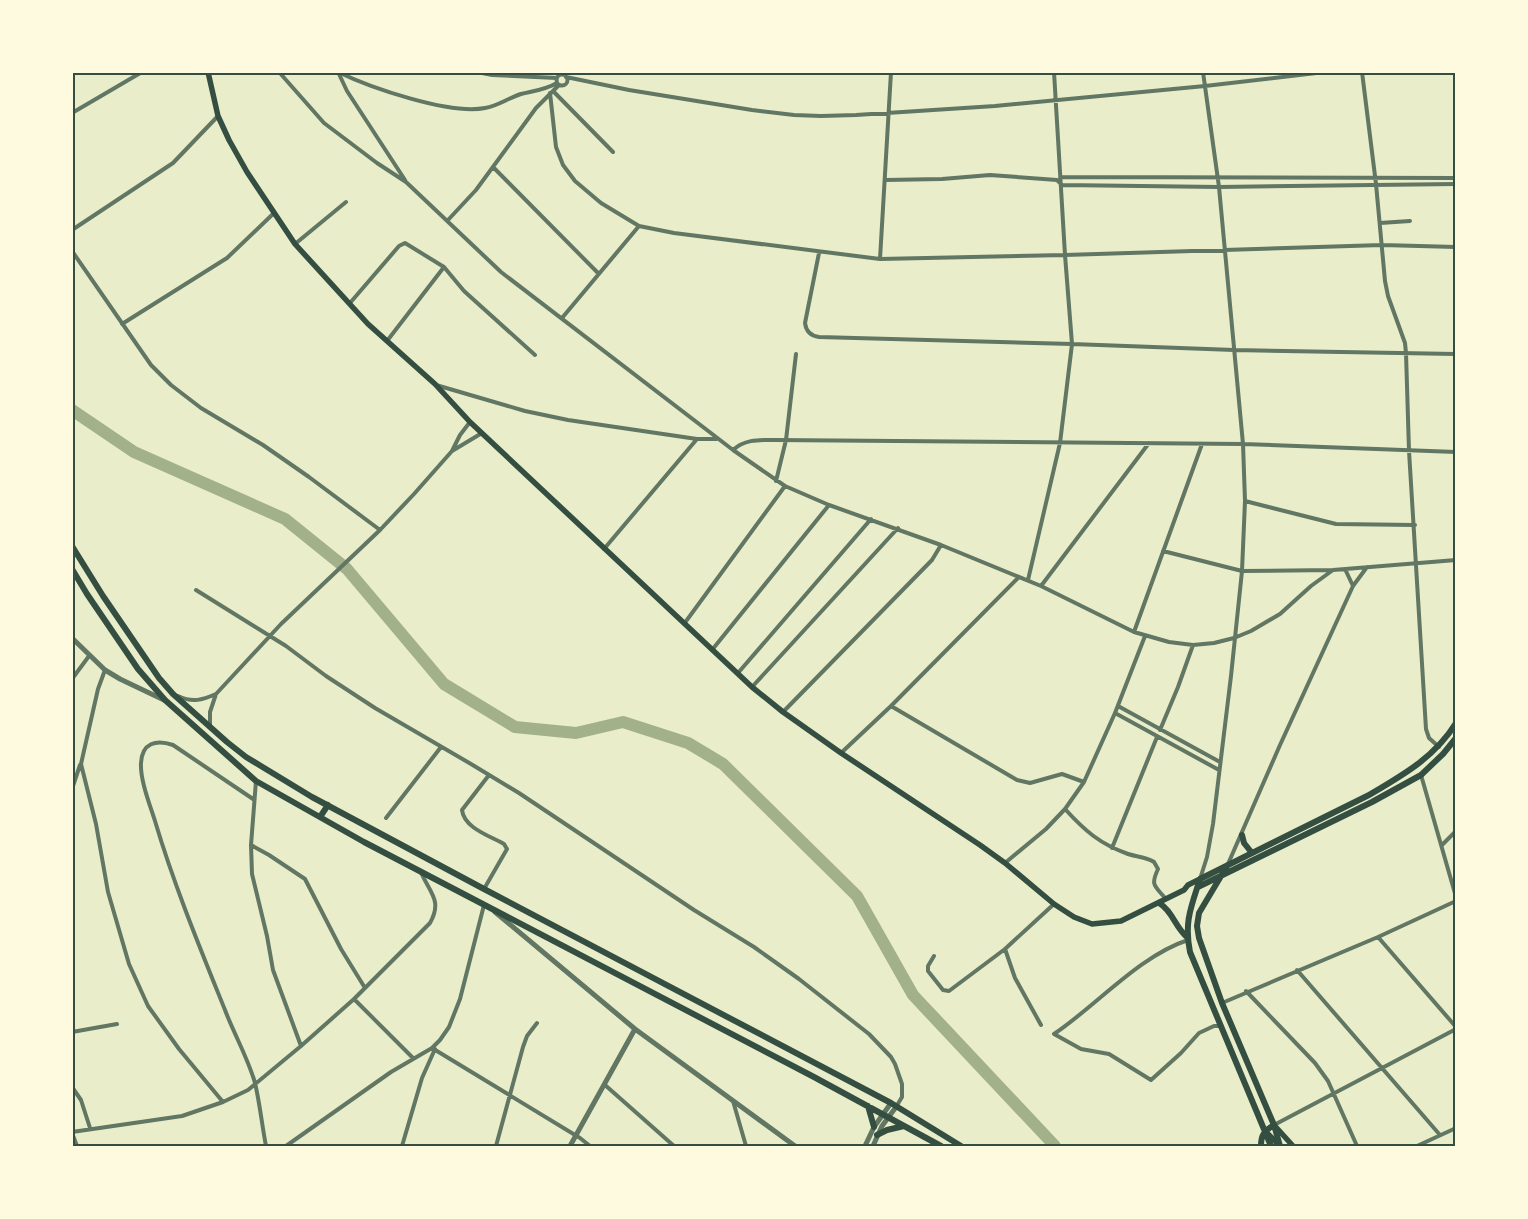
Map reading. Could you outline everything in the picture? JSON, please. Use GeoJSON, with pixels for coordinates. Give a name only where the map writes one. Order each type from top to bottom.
{"type":"FeatureCollection","features":[{"type":"Feature","properties":{"kind":"main road"},"geometry":{"type":"LineString","coordinates":[[208,72],[218,116],[247,172],[295,244],[350,304],[387,341],[435,384],[470,422],[752,687],[783,712],[841,753],[1005,863],[1054,904],[1082,921],[1092,924],[1121,921],[1184,890],[1198,887],[1220,877],[1372,802],[1421,775],[1438,760],[1456,738]]}},
{"type":"Feature","properties":{"kind":"main road"},"geometry":{"type":"LineString","coordinates":[[72,546],[103,596],[159,678],[173,694],[246,757],[328,805],[484,890],[893,1105],[961,1146]]}},
{"type":"Feature","properties":{"kind":"main road"},"geometry":{"type":"LineString","coordinates":[[72,569],[138,669],[165,700],[256,781],[421,872],[886,1115],[941,1146]]}},
{"type":"Feature","properties":{"kind":"main road"},"geometry":{"type":"LineString","coordinates":[[1184,890],[1188,885],[1385,786],[1416,766],[1439,747],[1456,723]]}},
{"type":"Feature","properties":{"kind":"main road"},"geometry":{"type":"LineString","coordinates":[[320,817],[328,805]]}},
{"type":"Feature","properties":{"kind":"main road"},"geometry":{"type":"LineString","coordinates":[[1242,836],[1246,847],[1252,853]]}},
{"type":"Feature","properties":{"kind":"main road"},"geometry":{"type":"LineString","coordinates":[[1227,866],[1199,913],[1197,926],[1203,952],[1274,1125],[1280,1146]]}},
{"type":"Feature","properties":{"kind":"main road"},"geometry":{"type":"LineString","coordinates":[[1200,879],[1190,908],[1188,939],[1190,952],[1271,1146]]}},
{"type":"Feature","properties":{"kind":"main road"},"geometry":{"type":"LineString","coordinates":[[1159,903],[1168,909],[1181,932],[1188,939]]}},
{"type":"Feature","properties":{"kind":"main road"},"geometry":{"type":"LineString","coordinates":[[868,1106],[874,1127]]}},
{"type":"Feature","properties":{"kind":"main road"},"geometry":{"type":"LineString","coordinates":[[1261,1146],[1262,1134],[1274,1125]]}},
{"type":"Feature","properties":{"kind":"main road"},"geometry":{"type":"LineString","coordinates":[[1274,1125],[1293,1146]]}},
{"type":"Feature","properties":{"kind":"main road"},"geometry":{"type":"LineString","coordinates":[[877,1136],[895,1127],[906,1126]]}},
{"type":"Feature","properties":{"kind":"main road"},"geometry":{"type":"LineString","coordinates":[[1265,1131],[1280,1146]]}},
{"type":"Feature","properties":{"kind":"street"},"geometry":{"type":"LineString","coordinates":[[72,113],[142,72]]}},
{"type":"Feature","properties":{"kind":"street"},"geometry":{"type":"LineString","coordinates":[[279,72],[324,122],[377,163],[406,182],[501,272],[717,439],[785,486],[830,505],[898,528],[1028,580],[1134,632],[1169,642],[1193,645],[1214,643],[1251,631],[1280,614],[1332,570]]}},
{"type":"Feature","properties":{"kind":"street"},"geometry":{"type":"LineString","coordinates":[[477,72],[566,84],[566,75]]}},
{"type":"Feature","properties":{"kind":"street"},"geometry":{"type":"LineString","coordinates":[[880,259],[891,72]]}},
{"type":"Feature","properties":{"kind":"street"},"geometry":{"type":"LineString","coordinates":[[1028,580],[1060,443],[1072,344],[1054,72]]}},
{"type":"Feature","properties":{"kind":"street"},"geometry":{"type":"LineString","coordinates":[[1200,879],[1207,857],[1211,832],[1231,676],[1242,571],[1245,500],[1244,444],[1219,187],[1203,72]]}},
{"type":"Feature","properties":{"kind":"street"},"geometry":{"type":"LineString","coordinates":[[448,220],[476,190],[536,108],[551,92],[558,82],[560,75],[629,90],[794,116],[848,116],[1056,100],[1205,86],[1325,72]]}},
{"type":"Feature","properties":{"kind":"street"},"geometry":{"type":"LineString","coordinates":[[1362,72],[1388,296],[1405,343],[1409,451],[1426,729],[1429,738],[1439,747]]}},
{"type":"Feature","properties":{"kind":"street"},"geometry":{"type":"LineString","coordinates":[[338,73],[347,91],[406,182]]}},
{"type":"Feature","properties":{"kind":"street"},"geometry":{"type":"LineString","coordinates":[[338,73],[398,95],[448,106],[475,109],[495,105],[508,98],[544,89],[558,82]]}},
{"type":"Feature","properties":{"kind":"street"},"geometry":{"type":"LineString","coordinates":[[551,92],[613,152]]}},
{"type":"Feature","properties":{"kind":"street"},"geometry":{"type":"LineString","coordinates":[[551,92],[556,148],[563,165],[575,181],[601,203],[639,226],[674,233],[819,253],[880,259],[1065,256],[1382,245],[1456,247]]}},
{"type":"Feature","properties":{"kind":"street"},"geometry":{"type":"LineString","coordinates":[[72,230],[172,163],[218,116]]}},
{"type":"Feature","properties":{"kind":"street"},"geometry":{"type":"LineString","coordinates":[[493,167],[598,273]]}},
{"type":"Feature","properties":{"kind":"street"},"geometry":{"type":"LineString","coordinates":[[885,180],[942,180],[990,175],[1057,180],[1062,185],[1219,187],[1456,184]]}},
{"type":"Feature","properties":{"kind":"street"},"geometry":{"type":"LineString","coordinates":[[1057,180],[1061,177],[1456,178]]}},
{"type":"Feature","properties":{"kind":"street"},"geometry":{"type":"LineString","coordinates":[[295,244],[346,202]]}},
{"type":"Feature","properties":{"kind":"street"},"geometry":{"type":"LineString","coordinates":[[122,324],[227,258],[274,213]]}},
{"type":"Feature","properties":{"kind":"street"},"geometry":{"type":"LineString","coordinates":[[1380,223],[1410,221]]}},
{"type":"Feature","properties":{"kind":"street"},"geometry":{"type":"LineString","coordinates":[[562,318],[639,226]]}},
{"type":"Feature","properties":{"kind":"street"},"geometry":{"type":"LineString","coordinates":[[350,304],[403,243],[408,244],[444,267],[464,291],[535,355]]}},
{"type":"Feature","properties":{"kind":"street"},"geometry":{"type":"LineString","coordinates":[[72,251],[151,365],[172,385],[201,408],[263,445],[309,477],[380,530]]}},
{"type":"Feature","properties":{"kind":"street"},"geometry":{"type":"LineString","coordinates":[[819,253],[805,323],[808,332],[816,337],[1234,350],[1456,354]]}},
{"type":"Feature","properties":{"kind":"street"},"geometry":{"type":"LineString","coordinates":[[387,341],[444,267]]}},
{"type":"Feature","properties":{"kind":"street"},"geometry":{"type":"LineString","coordinates":[[776,481],[786,440],[796,354]]}},
{"type":"Feature","properties":{"kind":"street"},"geometry":{"type":"LineString","coordinates":[[435,384],[534,413],[568,420],[697,439],[717,439]]}},
{"type":"Feature","properties":{"kind":"street"},"geometry":{"type":"LineString","coordinates":[[210,726],[210,712],[216,694],[270,636],[380,530],[414,494],[452,451],[460,435],[470,422]]}},
{"type":"Feature","properties":{"kind":"street"},"geometry":{"type":"LineString","coordinates":[[452,451],[482,433]]}},
{"type":"Feature","properties":{"kind":"street"},"geometry":{"type":"LineString","coordinates":[[604,549],[697,439]]}},
{"type":"Feature","properties":{"kind":"street"},"geometry":{"type":"LineString","coordinates":[[733,450],[749,441],[786,440],[1244,444],[1456,452]]}},
{"type":"Feature","properties":{"kind":"street"},"geometry":{"type":"LineString","coordinates":[[1041,586],[1149,444]]}},
{"type":"Feature","properties":{"kind":"street"},"geometry":{"type":"LineString","coordinates":[[1134,632],[1202,444]]}},
{"type":"Feature","properties":{"kind":"street"},"geometry":{"type":"LineString","coordinates":[[684,624],[785,486]]}},
{"type":"Feature","properties":{"kind":"street"},"geometry":{"type":"LineString","coordinates":[[1245,500],[1336,524],[1415,525]]}},
{"type":"Feature","properties":{"kind":"street"},"geometry":{"type":"LineString","coordinates":[[712,650],[830,505]]}},
{"type":"Feature","properties":{"kind":"street"},"geometry":{"type":"LineString","coordinates":[[738,673],[871,519]]}},
{"type":"Feature","properties":{"kind":"street"},"geometry":{"type":"LineString","coordinates":[[752,687],[898,528]]}},
{"type":"Feature","properties":{"kind":"street"},"geometry":{"type":"LineString","coordinates":[[783,712],[932,560],[941,545]]}},
{"type":"Feature","properties":{"kind":"street"},"geometry":{"type":"LineString","coordinates":[[1163,551],[1242,571],[1332,570],[1456,560]]}},
{"type":"Feature","properties":{"kind":"street"},"geometry":{"type":"LineString","coordinates":[[1227,866],[1353,586],[1367,567]]}},
{"type":"Feature","properties":{"kind":"street"},"geometry":{"type":"LineString","coordinates":[[1345,569],[1353,586]]}},
{"type":"Feature","properties":{"kind":"street"},"geometry":{"type":"LineString","coordinates":[[841,753],[891,706],[1019,577]]}},
{"type":"Feature","properties":{"kind":"street"},"geometry":{"type":"LineString","coordinates":[[196,590],[270,636],[342,687],[550,813],[694,910],[754,947],[868,1034],[891,1056],[898,1069],[902,1084],[902,1097],[874,1127],[865,1146]]}},
{"type":"Feature","properties":{"kind":"street"},"geometry":{"type":"LineString","coordinates":[[1005,863],[1046,829],[1065,809],[1084,782],[1118,706],[1145,636]]}},
{"type":"Feature","properties":{"kind":"street"},"geometry":{"type":"LineString","coordinates":[[72,638],[105,670],[165,700]]}},
{"type":"Feature","properties":{"kind":"street"},"geometry":{"type":"LineString","coordinates":[[1160,730],[1193,645]]}},
{"type":"Feature","properties":{"kind":"street"},"geometry":{"type":"LineString","coordinates":[[72,679],[89,656]]}},
{"type":"Feature","properties":{"kind":"street"},"geometry":{"type":"LineString","coordinates":[[72,789],[81,764],[98,689],[105,670]]}},
{"type":"Feature","properties":{"kind":"street"},"geometry":{"type":"LineString","coordinates":[[173,694],[187,700],[196,701],[216,694]]}},
{"type":"Feature","properties":{"kind":"street"},"geometry":{"type":"LineString","coordinates":[[891,706],[1017,780],[1030,782],[1062,774],[1084,782]]}},
{"type":"Feature","properties":{"kind":"street"},"geometry":{"type":"LineString","coordinates":[[1118,706],[1220,762]]}},
{"type":"Feature","properties":{"kind":"street"},"geometry":{"type":"LineString","coordinates":[[1115,713],[1219,770]]}},
{"type":"Feature","properties":{"kind":"street"},"geometry":{"type":"LineString","coordinates":[[1112,848],[1157,737]]}},
{"type":"Feature","properties":{"kind":"street"},"geometry":{"type":"LineString","coordinates":[[254,799],[173,745],[158,742],[144,750],[141,765],[142,777],[168,862],[255,1083],[266,1146]]}},
{"type":"Feature","properties":{"kind":"street"},"geometry":{"type":"LineString","coordinates":[[386,818],[441,747]]}},
{"type":"Feature","properties":{"kind":"street"},"geometry":{"type":"LineString","coordinates":[[81,764],[96,824],[108,892],[136,982],[148,1006],[163,1029],[223,1102]]}},
{"type":"Feature","properties":{"kind":"street"},"geometry":{"type":"LineString","coordinates":[[484,890],[507,850],[504,844],[468,824],[462,810],[489,775]]}},
{"type":"Feature","properties":{"kind":"street"},"geometry":{"type":"LineString","coordinates":[[1222,1002],[1378,937],[1456,899],[1421,775]]}},
{"type":"Feature","properties":{"kind":"street"},"geometry":{"type":"LineString","coordinates":[[256,781],[251,845],[252,874],[273,970],[284,1005],[301,1046]]}},
{"type":"Feature","properties":{"kind":"street"},"geometry":{"type":"LineString","coordinates":[[1065,809],[1092,835],[1112,848],[1154,862],[1158,869],[1153,880],[1154,886],[1166,899]]}},
{"type":"Feature","properties":{"kind":"street"},"geometry":{"type":"LineString","coordinates":[[1442,845],[1456,831]]}},
{"type":"Feature","properties":{"kind":"street"},"geometry":{"type":"LineString","coordinates":[[251,845],[305,879],[341,949],[365,988]]}},
{"type":"Feature","properties":{"kind":"street"},"geometry":{"type":"LineString","coordinates":[[77,1146],[72,1132],[173,1118],[223,1102],[248,1090],[354,999],[423,931],[433,918],[436,901],[421,872]]}},
{"type":"Feature","properties":{"kind":"street"},"geometry":{"type":"LineString","coordinates":[[934,956],[928,966],[928,971],[943,990],[946,991],[1005,950],[1054,904]]}},
{"type":"Feature","properties":{"kind":"street"},"geometry":{"type":"LineString","coordinates":[[402,1146],[422,1078],[434,1048],[449,1027],[460,999],[486,906],[636,1030],[795,1146]]}},
{"type":"Feature","properties":{"kind":"street"},"geometry":{"type":"LineString","coordinates":[[1274,1125],[1456,1028],[1378,937]]}},
{"type":"Feature","properties":{"kind":"street"},"geometry":{"type":"LineString","coordinates":[[1188,939],[1174,944],[1146,963],[1054,1034],[1081,1050],[1109,1054],[1151,1080],[1199,1034],[1214,1026],[1220,1026]]}},
{"type":"Feature","properties":{"kind":"street"},"geometry":{"type":"LineString","coordinates":[[1005,950],[1015,978],[1040,1024]]}},
{"type":"Feature","properties":{"kind":"street"},"geometry":{"type":"LineString","coordinates":[[1297,970],[1440,1136]]}},
{"type":"Feature","properties":{"kind":"street"},"geometry":{"type":"LineString","coordinates":[[1246,991],[1315,1064],[1328,1081],[1358,1146]]}},
{"type":"Feature","properties":{"kind":"street"},"geometry":{"type":"LineString","coordinates":[[354,999],[414,1058]]}},
{"type":"Feature","properties":{"kind":"street"},"geometry":{"type":"LineString","coordinates":[[496,1146],[523,1047],[527,1036],[536,1023]]}},
{"type":"Feature","properties":{"kind":"street"},"geometry":{"type":"LineString","coordinates":[[72,1032],[117,1024]]}},
{"type":"Feature","properties":{"kind":"street"},"geometry":{"type":"LineString","coordinates":[[570,1146],[636,1030]]}},
{"type":"Feature","properties":{"kind":"street"},"geometry":{"type":"LineString","coordinates":[[286,1146],[379,1080],[434,1048]]}},
{"type":"Feature","properties":{"kind":"street"},"geometry":{"type":"LineString","coordinates":[[434,1048],[576,1135],[590,1146]]}},
{"type":"Feature","properties":{"kind":"street"},"geometry":{"type":"LineString","coordinates":[[605,1085],[674,1146]]}},
{"type":"Feature","properties":{"kind":"street"},"geometry":{"type":"LineString","coordinates":[[72,1087],[80,1100],[90,1128]]}},
{"type":"Feature","properties":{"kind":"street"},"geometry":{"type":"LineString","coordinates":[[733,1101],[746,1146]]}},
{"type":"Feature","properties":{"kind":"street"},"geometry":{"type":"LineString","coordinates":[[873,1146],[886,1115]]}},
{"type":"Feature","properties":{"kind":"street"},"geometry":{"type":"LineString","coordinates":[[1416,1146],[1456,1128]]}},
{"type":"Feature","properties":{"kind":"waterway"},"geometry":{"type":"LineString","coordinates":[[72,410],[134,452],[285,519],[347,569],[444,684],[515,727],[576,733],[623,722],[688,743],[723,764],[857,896],[913,995],[1055,1146]]}}]}
